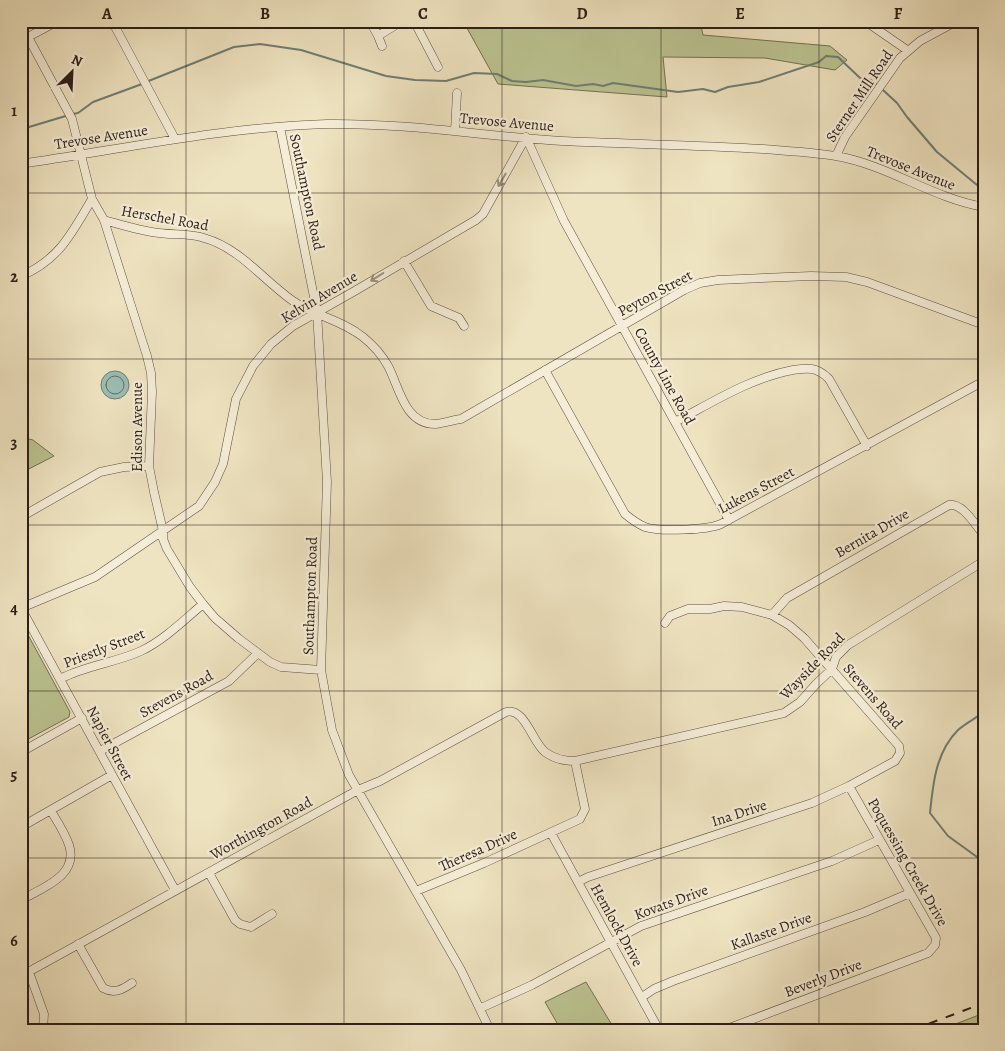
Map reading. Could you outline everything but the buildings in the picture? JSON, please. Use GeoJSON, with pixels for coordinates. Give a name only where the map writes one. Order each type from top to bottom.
{"type":"FeatureCollection","features":[{"type":"Feature","properties":{"kind":"street"},"geometry":{"type":"LineString","coordinates":[[25,34],[58,21]]}},
{"type":"Feature","properties":{"kind":"street"},"geometry":{"type":"LineString","coordinates":[[112,21],[175,139]]}},
{"type":"Feature","properties":{"kind":"street"},"geometry":{"type":"LineString","coordinates":[[370,21],[382,46]]}},
{"type":"Feature","properties":{"kind":"street"},"geometry":{"type":"LineString","coordinates":[[378,36],[402,21]]}},
{"type":"Feature","properties":{"kind":"street"},"geometry":{"type":"LineString","coordinates":[[414,21],[438,67]]}},
{"type":"Feature","properties":{"kind":"street"},"geometry":{"type":"LineString","coordinates":[[865,21],[907,50]]}},
{"type":"Feature","properties":{"kind":"street","name":"Sterner Mill Road"},"geometry":{"type":"LineString","coordinates":[[836,156],[845,137],[895,63],[920,40],[957,21]]}},
{"type":"Feature","properties":{"kind":"street","name":"Edison Avenue"},"geometry":{"type":"LineString","coordinates":[[25,34],[71,116],[92,199],[104,220],[141,335],[151,373],[149,466],[163,531],[163,539],[167,549],[190,587],[215,618],[258,653],[281,667],[322,670]]}},
{"type":"Feature","properties":{"kind":"street"},"geometry":{"type":"LineString","coordinates":[[455,131],[457,93]]}},
{"type":"Feature","properties":{"kind":"street","name":"Trevose Avenue"},"geometry":{"type":"LineString","coordinates":[[21,164],[175,139],[280,127],[359,124],[561,140],[748,148],[836,156],[870,164],[946,197],[984,207]]}},
{"type":"Feature","properties":{"kind":"street","name":"Southampton Road"},"geometry":{"type":"LineString","coordinates":[[280,127],[317,312],[327,482],[322,670],[332,730],[349,775],[416,891],[480,1008],[490,1030]]}},
{"type":"Feature","properties":{"kind":"street","name":"Kelvin Avenue"},"geometry":{"type":"LineString","coordinates":[[21,608],[95,577],[199,506],[215,482],[223,464],[236,399],[253,366],[271,344],[293,326],[468,225],[483,214],[526,137]]}},
{"type":"Feature","properties":{"kind":"street","name":"County Line Road"},"geometry":{"type":"LineString","coordinates":[[526,137],[564,221],[729,520]]}},
{"type":"Feature","properties":{"kind":"street"},"geometry":{"type":"LineString","coordinates":[[21,276],[48,261],[62,248],[92,199]]}},
{"type":"Feature","properties":{"kind":"street","name":"Herschel Road"},"geometry":{"type":"LineString","coordinates":[[104,220],[146,232],[194,236],[217,242],[238,255],[293,301],[351,328],[372,346],[388,366],[404,404],[417,417]]}},
{"type":"Feature","properties":{"kind":"street"},"geometry":{"type":"LineString","coordinates":[[404,261],[431,306],[459,318],[464,326]]}},
{"type":"Feature","properties":{"kind":"street","name":"Peyton Street"},"geometry":{"type":"LineString","coordinates":[[417,417],[435,424],[461,419],[684,290],[706,282],[826,276],[846,277],[862,280],[984,325]]}},
{"type":"Feature","properties":{"kind":"street"},"geometry":{"type":"LineString","coordinates":[[675,422],[757,380],[810,368],[820,372],[829,379],[867,446]]}},
{"type":"Feature","properties":{"kind":"street","name":"Lukens Street"},"geometry":{"type":"LineString","coordinates":[[545,370],[619,504],[630,519],[646,527],[658,529],[714,527],[867,446],[984,381]]}},
{"type":"Feature","properties":{"kind":"street"},"geometry":{"type":"LineString","coordinates":[[21,517],[100,472],[124,467],[149,466]]}},
{"type":"Feature","properties":{"kind":"street","name":"Bernita Drive"},"geometry":{"type":"LineString","coordinates":[[772,615],[787,598],[949,504],[956,505],[961,509],[984,535]]}},
{"type":"Feature","properties":{"kind":"street","name":"Wayside Road"},"geometry":{"type":"LineString","coordinates":[[575,761],[784,713],[800,702],[832,669],[836,658],[848,645],[984,561]]}},
{"type":"Feature","properties":{"kind":"street","name":"Priestly Street"},"geometry":{"type":"LineString","coordinates":[[60,680],[76,671],[139,652],[157,642],[203,604]]}},
{"type":"Feature","properties":{"kind":"street","name":"Stevens Road"},"geometry":{"type":"LineString","coordinates":[[666,623],[670,616],[681,611],[724,606],[753,609],[772,615],[804,638],[899,746],[900,754]]}},
{"type":"Feature","properties":{"kind":"street","name":"Napier Street"},"geometry":{"type":"LineString","coordinates":[[21,608],[175,890]]}},
{"type":"Feature","properties":{"kind":"street","name":"Stevens Road"},"geometry":{"type":"LineString","coordinates":[[100,751],[229,681],[258,653]]}},
{"type":"Feature","properties":{"kind":"street","name":"Worthington Road"},"geometry":{"type":"LineString","coordinates":[[25,974],[358,790],[380,781],[511,710],[517,713],[524,721],[539,746],[545,752],[560,759],[575,761]]}},
{"type":"Feature","properties":{"kind":"street"},"geometry":{"type":"LineString","coordinates":[[21,752],[82,718]]}},
{"type":"Feature","properties":{"kind":"street","name":"Ina Drive"},"geometry":{"type":"LineString","coordinates":[[578,882],[588,877],[812,803],[849,786],[895,761],[900,754]]}},
{"type":"Feature","properties":{"kind":"street"},"geometry":{"type":"LineString","coordinates":[[551,833],[580,819],[585,812],[586,809],[575,761]]}},
{"type":"Feature","properties":{"kind":"street"},"geometry":{"type":"LineString","coordinates":[[21,827],[112,775]]}},
{"type":"Feature","properties":{"kind":"street","name":"Poquessing Creek Drive"},"geometry":{"type":"LineString","coordinates":[[849,786],[936,938],[935,945],[931,951]]}},
{"type":"Feature","properties":{"kind":"street"},"geometry":{"type":"LineString","coordinates":[[21,900],[63,875],[69,864],[71,851],[69,844],[51,810]]}},
{"type":"Feature","properties":{"kind":"street","name":"Hemlock Drive"},"geometry":{"type":"LineString","coordinates":[[551,833],[659,1030]]}},
{"type":"Feature","properties":{"kind":"street","name":"Theresa Drive"},"geometry":{"type":"LineString","coordinates":[[416,891],[551,833]]}},
{"type":"Feature","properties":{"kind":"street","name":"Kovats Drive"},"geometry":{"type":"LineString","coordinates":[[480,1008],[532,985],[641,926],[832,861],[879,840]]}},
{"type":"Feature","properties":{"kind":"street"},"geometry":{"type":"LineString","coordinates":[[208,873],[235,920],[240,924],[251,927],[272,914]]}},
{"type":"Feature","properties":{"kind":"street","name":"Kallaste Drive"},"geometry":{"type":"LineString","coordinates":[[642,997],[654,989],[673,981],[865,912],[910,893]]}},
{"type":"Feature","properties":{"kind":"street"},"geometry":{"type":"LineString","coordinates":[[78,944],[103,988],[115,992],[132,983]]}},
{"type":"Feature","properties":{"kind":"street","name":"Beverly Drive"},"geometry":{"type":"LineString","coordinates":[[724,1030],[931,951]]}},
{"type":"Feature","properties":{"kind":"street"},"geometry":{"type":"LineString","coordinates":[[25,974],[44,1014],[43,1030]]}},
{"type":"Feature","properties":{"kind":"green space"},"geometry":{"type":"Polygon","coordinates":[[[463,21],[700,21],[703,35],[830,46],[847,60],[835,70],[765,58],[663,57],[667,97],[498,84],[463,21]]]}},
{"type":"Feature","properties":{"kind":"green space"},"geometry":{"type":"Polygon","coordinates":[[[21,437],[33,440],[54,456],[21,473],[21,437]]]}},
{"type":"Feature","properties":{"kind":"green space"},"geometry":{"type":"Polygon","coordinates":[[[21,622],[70,712],[69,717],[21,743],[21,622]]]}},
{"type":"Feature","properties":{"kind":"green space"},"geometry":{"type":"Polygon","coordinates":[[[586,982],[615,1030],[561,1030],[545,1002],[586,982]]]}},
{"type":"Feature","properties":{"kind":"green space"},"geometry":{"type":"Polygon","coordinates":[[[984,1013],[984,1030],[940,1030],[984,1013]]]}},
{"type":"Feature","properties":{"kind":"water"},"geometry":{"type":"Polygon","coordinates":[[[115,371],[125,375],[129,385],[125,395],[115,399],[105,395],[101,385],[105,375],[115,371]]]}},
{"type":"Feature","properties":{"kind":"waterway"},"geometry":{"type":"LineString","coordinates":[[146,82],[234,47],[260,44],[301,50],[386,76],[415,80],[446,81],[474,73],[497,74],[512,81],[543,80],[576,86],[593,84],[603,86],[613,83],[678,92],[703,89],[715,92],[728,87],[759,82],[819,62],[826,56],[838,57],[860,78],[871,80],[878,86]]}},
{"type":"Feature","properties":{"kind":"waterway"},"geometry":{"type":"LineString","coordinates":[[73,114],[78,113],[93,102],[142,84]]}},
{"type":"Feature","properties":{"kind":"waterway"},"geometry":{"type":"LineString","coordinates":[[882,89],[897,103],[937,152],[977,185],[984,187]]}},
{"type":"Feature","properties":{"kind":"waterway"},"geometry":{"type":"LineString","coordinates":[[21,128],[69,115]]}},
{"type":"Feature","properties":{"kind":"waterway"},"geometry":{"type":"LineString","coordinates":[[984,712],[958,730],[945,748],[934,779],[930,813],[948,836],[984,862]]}},
{"type":"Feature","properties":{"kind":"railway"},"geometry":{"type":"LineString","coordinates":[[912,1030],[984,1003]]}}]}
